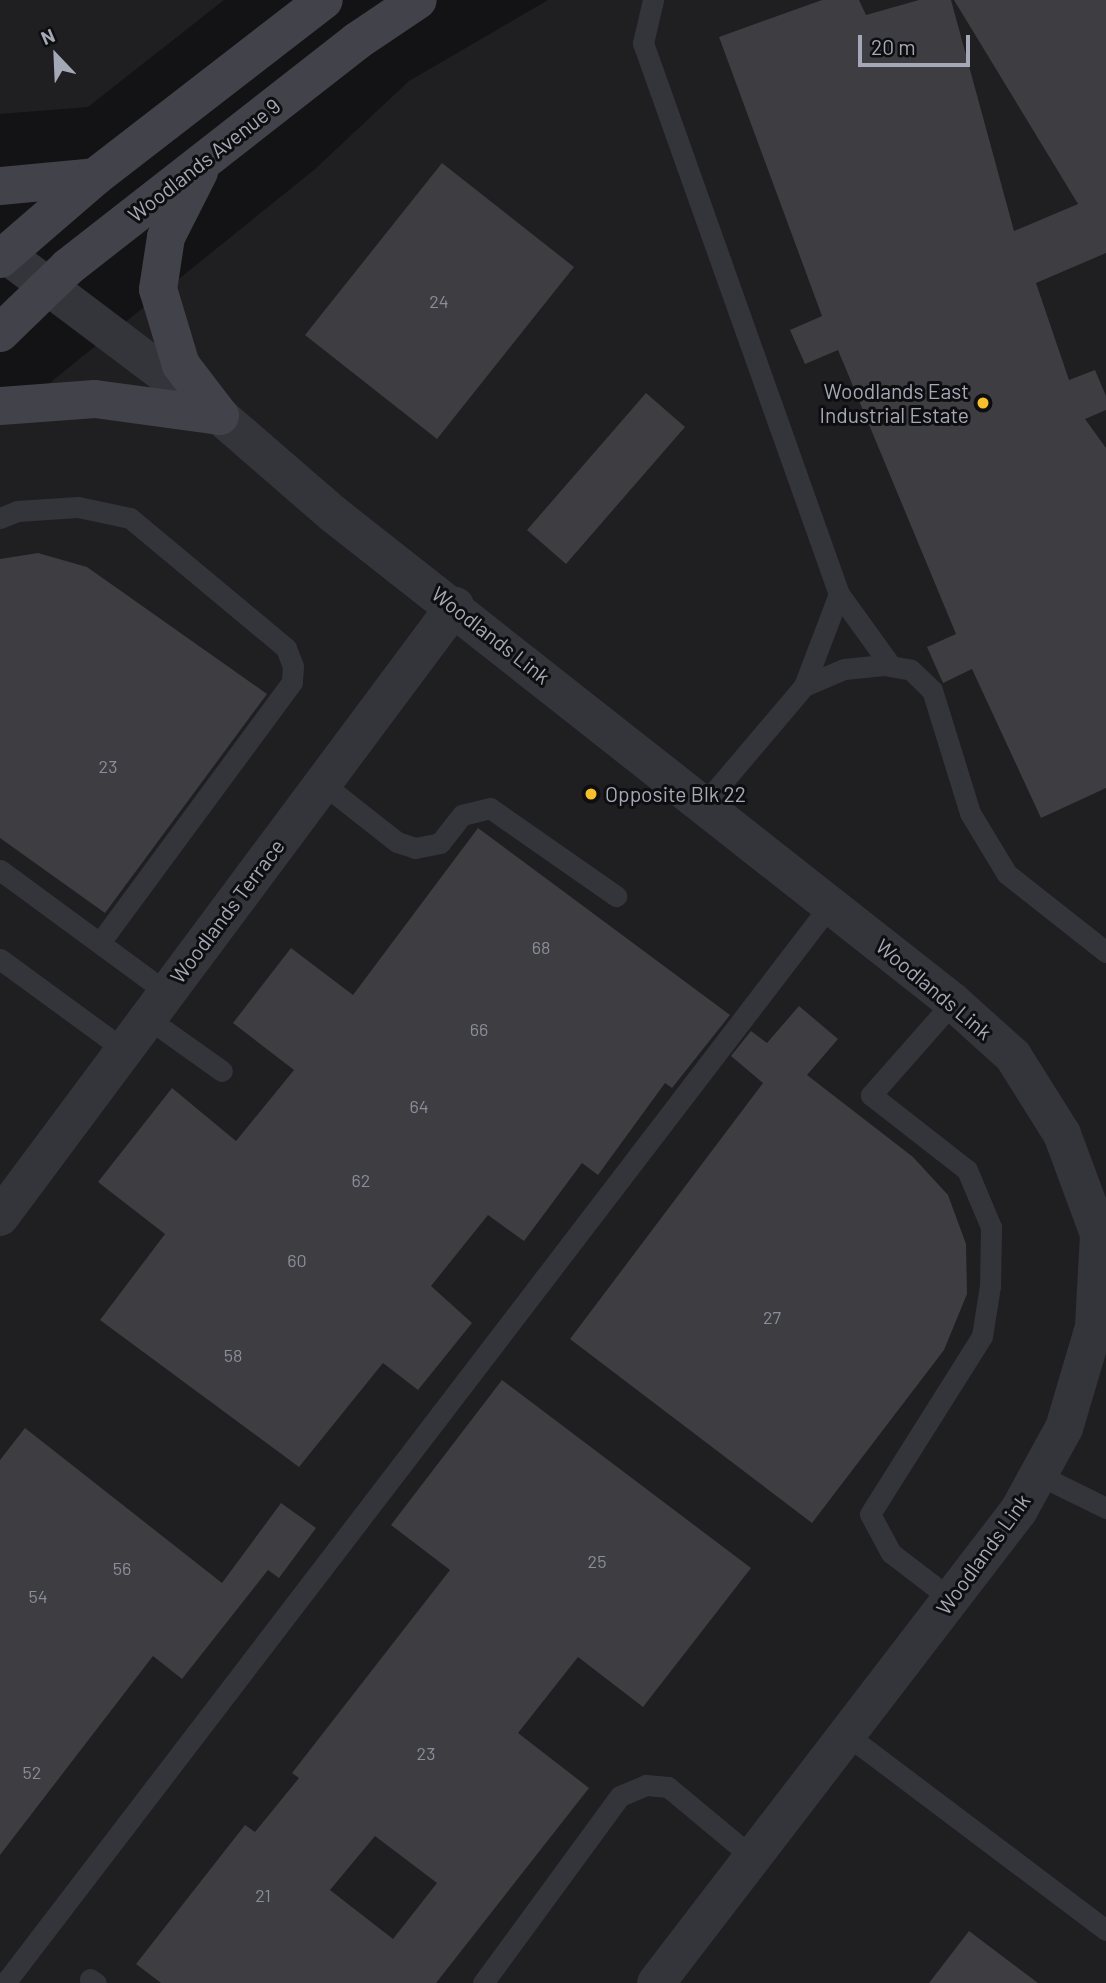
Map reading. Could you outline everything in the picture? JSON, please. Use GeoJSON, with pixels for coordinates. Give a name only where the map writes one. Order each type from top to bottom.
{"type":"FeatureCollection","features":[{"type":"Feature","properties":{"kind":"main road"},"geometry":{"type":"LineString","coordinates":[[2,254],[95,177],[324,0]]}},
{"type":"Feature","properties":{"kind":"main road","name":"Woodlands Avenue 9"},"geometry":{"type":"LineString","coordinates":[[0,332],[49,282],[208,156],[418,0]]}},
{"type":"Feature","properties":{"kind":"main road"},"geometry":{"type":"LineString","coordinates":[[208,156],[166,237],[158,289],[181,365],[220,416]]}},
{"type":"Feature","properties":{"kind":"main road"},"geometry":{"type":"LineString","coordinates":[[0,186],[95,177]]}},
{"type":"Feature","properties":{"kind":"main road"},"geometry":{"type":"LineString","coordinates":[[0,406],[95,399],[220,416]]}},
{"type":"Feature","properties":{"kind":"street","name":"Woodlands Link"},"geometry":{"type":"LineString","coordinates":[[2,254],[49,282],[220,416],[332,513],[455,606],[953,1002],[1013,1056],[1062,1133],[1098,1234],[1094,1327],[1064,1428],[1019,1510],[656,1983]]}},
{"type":"Feature","properties":{"kind":"street","name":"Woodlands Terrace"},"geometry":{"type":"LineString","coordinates":[[0,1217],[455,606]]}},
{"type":"Feature","properties":{"kind":"lane"},"geometry":{"type":"LineString","coordinates":[[653,0],[643,43],[839,594],[891,666]]}},
{"type":"Feature","properties":{"kind":"lane"},"geometry":{"type":"LineString","coordinates":[[0,518],[17,511],[78,507],[130,518],[286,648],[293,666],[292,682],[100,942]]}},
{"type":"Feature","properties":{"kind":"lane"},"geometry":{"type":"LineString","coordinates":[[704,804],[804,686],[839,594]]}},
{"type":"Feature","properties":{"kind":"lane"},"geometry":{"type":"LineString","coordinates":[[804,686],[844,669],[891,666],[911,670],[932,690],[970,813],[1007,874],[1106,952]]}},
{"type":"Feature","properties":{"kind":"lane"},"geometry":{"type":"LineString","coordinates":[[322,783],[397,842],[415,848],[440,843],[462,814],[491,808],[616,896]]}},
{"type":"Feature","properties":{"kind":"lane"},"geometry":{"type":"LineString","coordinates":[[0,870],[100,942],[222,1071]]}},
{"type":"Feature","properties":{"kind":"lane"},"geometry":{"type":"LineString","coordinates":[[5,1983],[831,904]]}},
{"type":"Feature","properties":{"kind":"lane"},"geometry":{"type":"LineString","coordinates":[[0,958],[123,1049]]}},
{"type":"Feature","properties":{"kind":"lane"},"geometry":{"type":"LineString","coordinates":[[951,1599],[891,1553],[870,1514],[982,1336],[991,1227],[967,1170],[873,1097],[872,1092],[953,1002]]}},
{"type":"Feature","properties":{"kind":"lane"},"geometry":{"type":"LineString","coordinates":[[1039,1475],[1106,1508]]}},
{"type":"Feature","properties":{"kind":"lane"},"geometry":{"type":"LineString","coordinates":[[847,1735],[1106,1930]]}},
{"type":"Feature","properties":{"kind":"lane"},"geometry":{"type":"LineString","coordinates":[[483,1983],[620,1796],[646,1785],[668,1787],[752,1857]]}},
{"type":"Feature","properties":{"kind":"shaded area"},"geometry":{"type":"Polygon","coordinates":[[[0,0],[224,0],[88,107],[0,114],[0,0]]]}},
{"type":"Feature","properties":{"kind":"shaded area"},"geometry":{"type":"Polygon","coordinates":[[[548,0],[1106,0],[1106,1983],[0,1983],[0,423],[314,170],[409,81],[548,0]]]}},
{"type":"Feature","properties":{"kind":"building","name":"Woodlands East Industrial Estate"},"geometry":{"type":"Polygon","coordinates":[[[822,0],[859,0],[866,15],[919,0],[951,0],[1014,231],[1078,204],[954,0],[1106,0],[1106,253],[1036,283],[1069,380],[1095,370],[1106,396],[1106,410],[1085,419],[1106,448],[1106,788],[1041,818],[972,669],[943,683],[927,647],[956,634],[838,350],[805,364],[790,330],[822,316],[719,37],[822,0]]]}},
{"type":"Feature","properties":{"kind":"building"},"geometry":{"type":"Polygon","coordinates":[[[442,163],[574,267],[437,439],[305,335],[442,163]]]}},
{"type":"Feature","properties":{"kind":"building"},"geometry":{"type":"Polygon","coordinates":[[[646,393],[685,427],[566,564],[527,530],[646,393]]]}},
{"type":"Feature","properties":{"kind":"building"},"geometry":{"type":"Polygon","coordinates":[[[38,553],[87,567],[267,694],[105,913],[0,838],[0,559],[38,553]]]}},
{"type":"Feature","properties":{"kind":"building"},"geometry":{"type":"Polygon","coordinates":[[[478,828],[730,1015],[672,1088],[665,1083],[598,1175],[582,1163],[524,1241],[488,1215],[431,1286],[472,1323],[418,1390],[383,1363],[299,1467],[100,1320],[165,1234],[98,1182],[172,1088],[236,1141],[294,1070],[233,1023],[291,948],[353,995],[478,828]]]}},
{"type":"Feature","properties":{"kind":"building"},"geometry":{"type":"Polygon","coordinates":[[[799,1006],[838,1039],[807,1075],[913,1157],[948,1195],[966,1244],[967,1294],[944,1350],[812,1523],[570,1339],[763,1083],[731,1056],[751,1031],[767,1043],[799,1006]]]}},
{"type":"Feature","properties":{"kind":"building"},"geometry":{"type":"Polygon","coordinates":[[[502,1380],[751,1568],[643,1707],[578,1657],[518,1733],[589,1788],[436,1983],[161,1983],[136,1964],[245,1825],[255,1832],[299,1778],[292,1773],[450,1570],[391,1525],[502,1380]],[[375,1836],[330,1890],[393,1939],[437,1883],[375,1836]]]}},
{"type":"Feature","properties":{"kind":"building"},"geometry":{"type":"Polygon","coordinates":[[[25,1428],[222,1583],[281,1503],[316,1528],[279,1578],[268,1570],[182,1679],[153,1656],[0,1855],[0,1460],[25,1428]]]}},
{"type":"Feature","properties":{"kind":"building"},"geometry":{"type":"Polygon","coordinates":[[[969,1931],[1038,1983],[929,1983],[969,1931]]]}},
{"type":"Feature","properties":{"kind":"place","name":"Woodlands East Industrial Estate"},"geometry":{"type":"Point","coordinates":[983,403]}},
{"type":"Feature","properties":{"kind":"place","name":"Opposite Blk 22"},"geometry":{"type":"Point","coordinates":[591,794]}}]}
